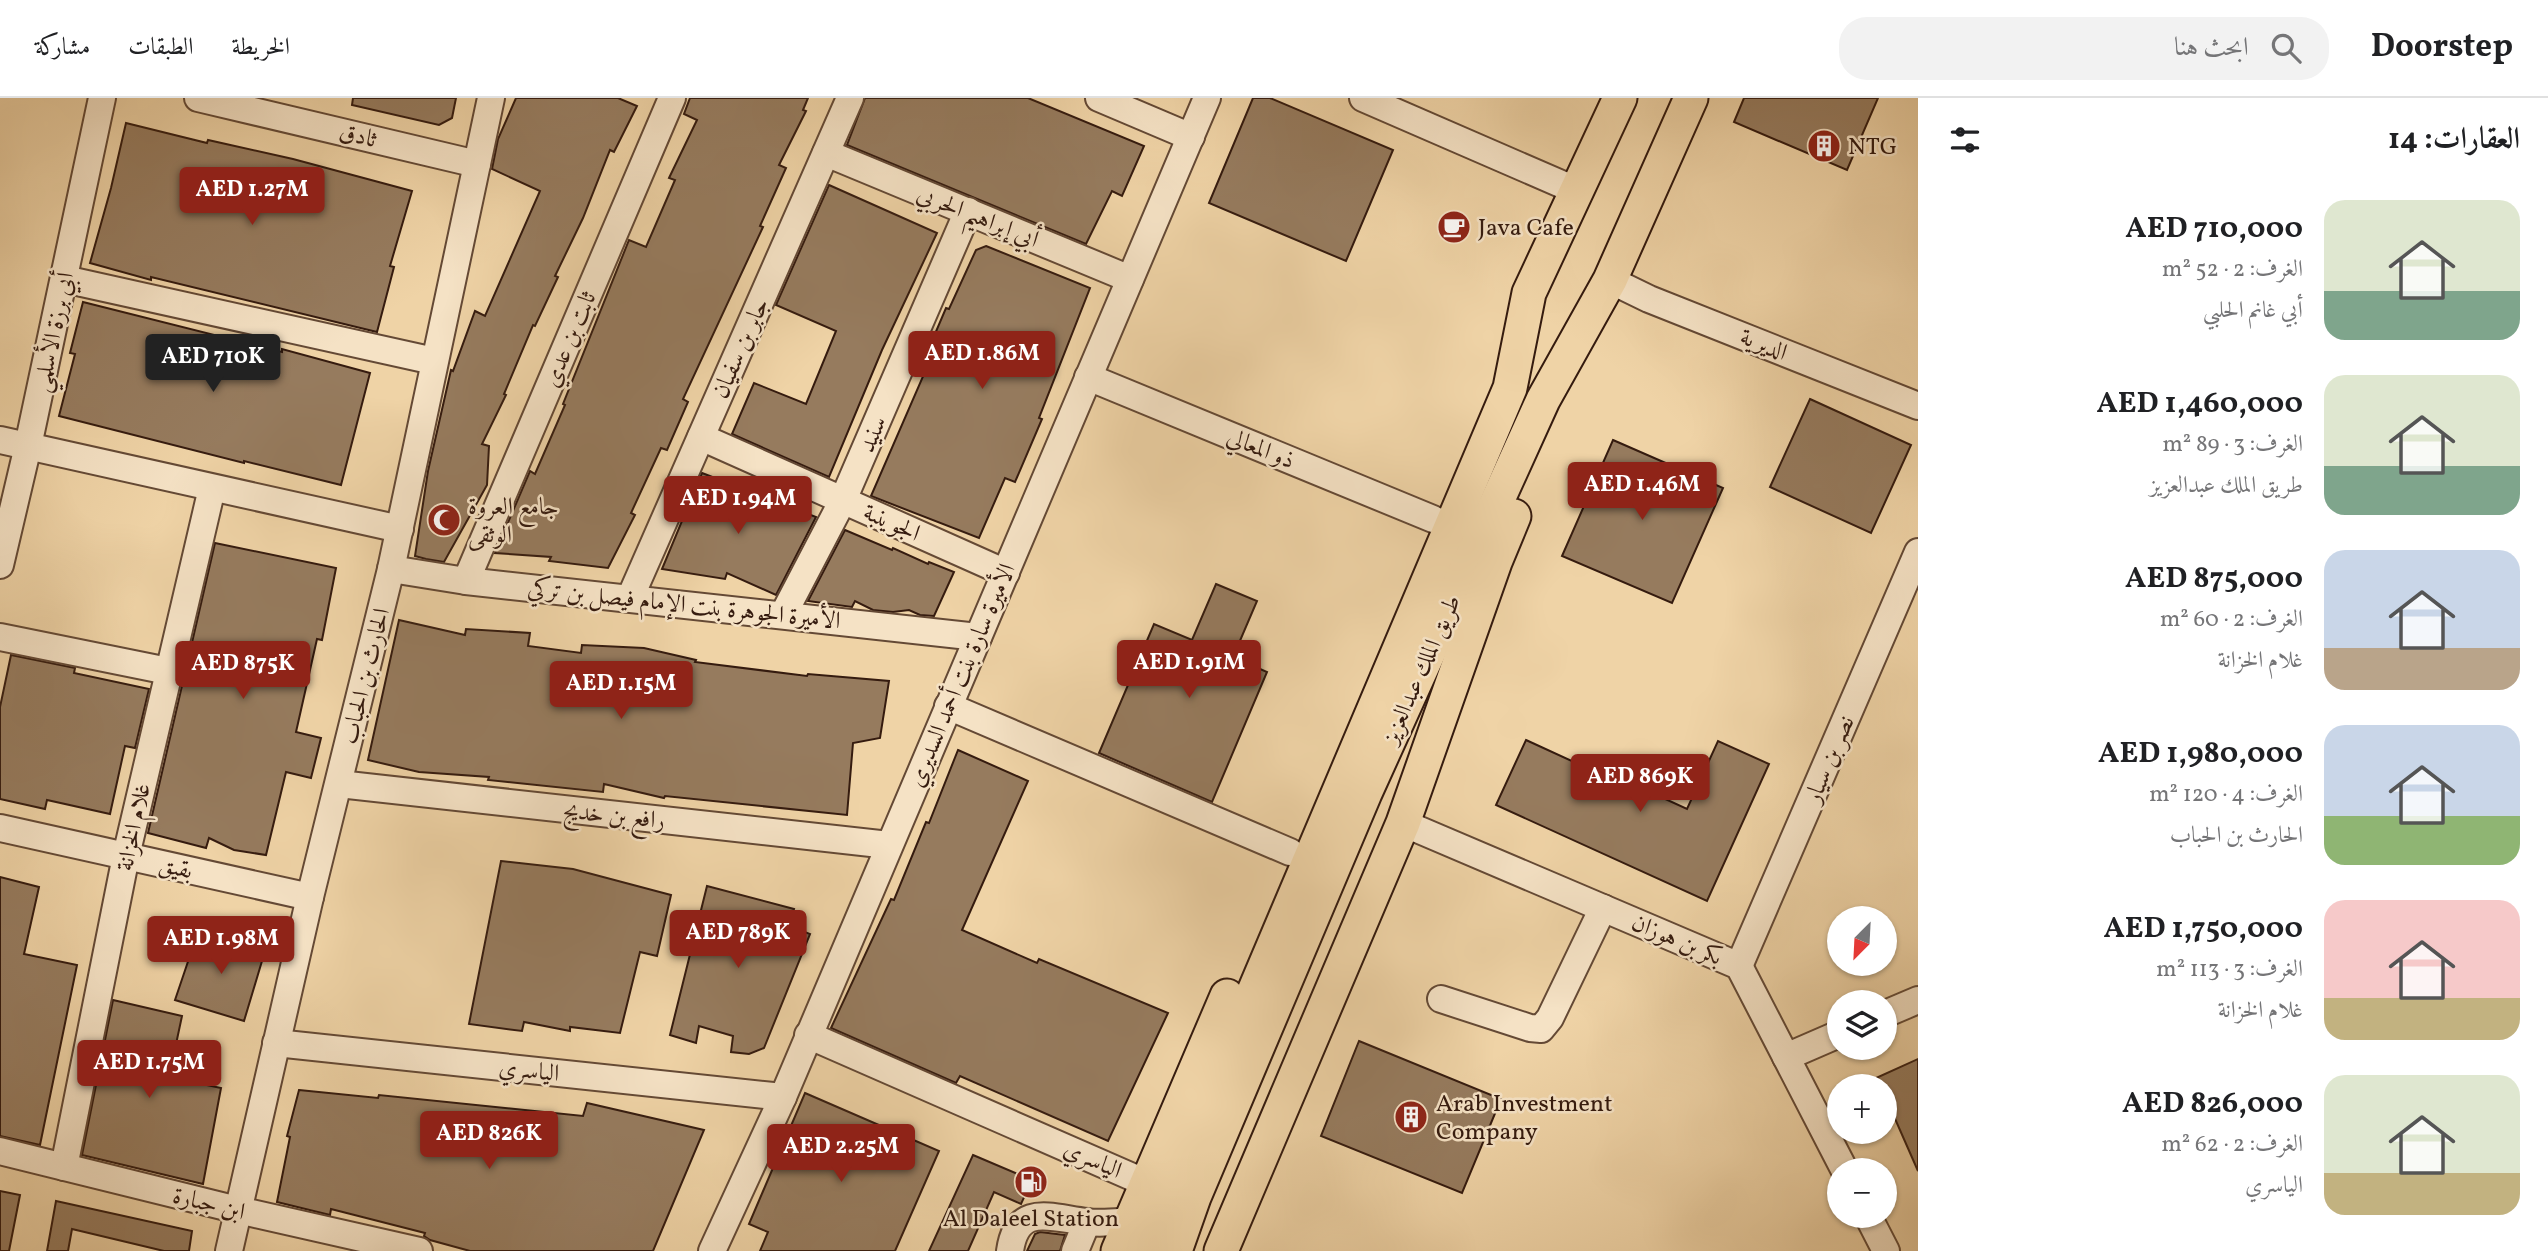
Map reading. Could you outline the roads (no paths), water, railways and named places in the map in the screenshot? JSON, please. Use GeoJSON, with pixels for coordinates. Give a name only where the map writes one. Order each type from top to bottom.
{"type":"FeatureCollection","features":[{"type":"Feature","properties":{"kind":"main road","name":"طريق الملك عبدالعزيز"},"geometry":{"type":"LineString","coordinates":[[1144,1251],[1510,388],[1529,293],[1620,98]]}},
{"type":"Feature","properties":{"kind":"main road","name":"طريق الملك عبدالعزيز"},"geometry":{"type":"LineString","coordinates":[[1175,1251],[1194,1197],[1364,793],[1543,400],[1610,280],[1691,98]]}},
{"type":"Feature","properties":{"kind":"main road"},"geometry":{"type":"LineString","coordinates":[[1118,1251],[1529,293]]}},
{"type":"Feature","properties":{"kind":"main road"},"geometry":{"type":"LineString","coordinates":[[1221,1251],[1404,822],[1495,562],[1570,384],[1592,314]]}},
{"type":"Feature","properties":{"kind":"street","name":"أبي برزة الأسلمي"},"geometry":{"type":"LineString","coordinates":[[0,565],[102,98]]}},
{"type":"Feature","properties":{"kind":"street","name":"ثادق"},"geometry":{"type":"LineString","coordinates":[[198,98],[297,109],[477,164]]}},
{"type":"Feature","properties":{"kind":"street","name":"الحارث بن الحباب"},"geometry":{"type":"LineString","coordinates":[[229,1251],[310,897],[391,569],[491,98]]}},
{"type":"Feature","properties":{"kind":"street","name":"ثابت بن عدي"},"geometry":{"type":"LineString","coordinates":[[466,580],[672,98]]}},
{"type":"Feature","properties":{"kind":"street","name":"جابر بن سفيان"},"geometry":{"type":"LineString","coordinates":[[630,598],[850,98]]}},
{"type":"Feature","properties":{"kind":"street"},"geometry":{"type":"LineString","coordinates":[[1099,98],[1191,137]]}},
{"type":"Feature","properties":{"kind":"street","name":"الأميرة سارة بنت أحمد السديري"},"geometry":{"type":"LineString","coordinates":[[712,1251],[783,1097],[1207,98]]}},
{"type":"Feature","properties":{"kind":"street"},"geometry":{"type":"LineString","coordinates":[[1363,98],[1575,190]]}},
{"type":"Feature","properties":{"kind":"street","name":"أبي إبراهيم الحربي"},"geometry":{"type":"LineString","coordinates":[[826,153],[1130,279]]}},
{"type":"Feature","properties":{"kind":"street","name":"سنيد"},"geometry":{"type":"LineString","coordinates":[[783,615],[843,500],[968,211]]}},
{"type":"Feature","properties":{"kind":"street"},"geometry":{"type":"LineString","coordinates":[[64,279],[434,361]]}},
{"type":"Feature","properties":{"kind":"street","name":"الديرية"},"geometry":{"type":"LineString","coordinates":[[1610,280],[1662,304],[1918,406]]}},
{"type":"Feature","properties":{"kind":"street","name":"ذو المعالي"},"geometry":{"type":"LineString","coordinates":[[1088,377],[1433,519]]}},
{"type":"Feature","properties":{"kind":"street","name":"الجوينبة"},"geometry":{"type":"LineString","coordinates":[[701,437],[1006,573]]}},
{"type":"Feature","properties":{"kind":"street"},"geometry":{"type":"LineString","coordinates":[[0,440],[400,529]]}},
{"type":"Feature","properties":{"kind":"street","name":"غلام الخزانة"},"geometry":{"type":"LineString","coordinates":[[64,1167],[127,856],[212,488]]}},
{"type":"Feature","properties":{"kind":"street","name":"نصر بن سيار"},"geometry":{"type":"LineString","coordinates":[[1739,966],[1910,593],[1918,552]]}},
{"type":"Feature","properties":{"kind":"street","name":"الأميرة الجوهرة بنت الإمام فيصل بن تركي"},"geometry":{"type":"LineString","coordinates":[[391,569],[466,580],[978,637]]}},
{"type":"Feature","properties":{"kind":"street"},"geometry":{"type":"LineString","coordinates":[[0,637],[168,671]]}},
{"type":"Feature","properties":{"kind":"street"},"geometry":{"type":"LineString","coordinates":[[948,706],[1290,852]]}},
{"type":"Feature","properties":{"kind":"street","name":"رافع بن خديج"},"geometry":{"type":"LineString","coordinates":[[339,784],[889,845]]}},
{"type":"Feature","properties":{"kind":"street","name":"بكر بن هوزان"},"geometry":{"type":"LineString","coordinates":[[1404,822],[1739,966],[1838,1158]]}},
{"type":"Feature","properties":{"kind":"street","name":"بقيق"},"geometry":{"type":"LineString","coordinates":[[0,828],[310,897]]}},
{"type":"Feature","properties":{"kind":"street"},"geometry":{"type":"LineString","coordinates":[[1441,999],[1530,1028],[1541,1029],[1550,1018],[1603,908]]}},
{"type":"Feature","properties":{"kind":"street"},"geometry":{"type":"LineString","coordinates":[[1897,1009],[1918,1000]]}},
{"type":"Feature","properties":{"kind":"street","name":"الياسري"},"geometry":{"type":"LineString","coordinates":[[808,1035],[1146,1183]]}},
{"type":"Feature","properties":{"kind":"street"},"geometry":{"type":"LineString","coordinates":[[1786,1057],[1827,1039]]}},
{"type":"Feature","properties":{"kind":"street","name":"الياسري"},"geometry":{"type":"LineString","coordinates":[[276,1043],[783,1097]]}},
{"type":"Feature","properties":{"kind":"street","name":"ابن جبارة"},"geometry":{"type":"LineString","coordinates":[[0,1151],[238,1210],[419,1251]]}},
{"type":"Feature","properties":{"kind":"street"},"geometry":{"type":"LineString","coordinates":[[1010,1251],[1012,1239],[1023,1220],[1040,1216],[1087,1222],[1130,1221]]}},
{"type":"Feature","properties":{"kind":"street"},"geometry":{"type":"LineString","coordinates":[[1075,1251],[1087,1222]]}},
{"type":"Feature","properties":{"kind":"street"},"geometry":{"type":"LineString","coordinates":[[1874,1228],[1886,1251]]}},
{"type":"Feature","properties":{"kind":"place","name":"NTG"},"geometry":{"type":"Point","coordinates":[1824,146]}},
{"type":"Feature","properties":{"kind":"place","name":"Java Cafe"},"geometry":{"type":"Point","coordinates":[1454,227]}},
{"type":"Feature","properties":{"kind":"place","name":"جامع العروة الوثقى"},"geometry":{"type":"Point","coordinates":[444,520]}},
{"type":"Feature","properties":{"kind":"place","name":"Arab Investment Company"},"geometry":{"type":"Point","coordinates":[1411,1117]}},
{"type":"Feature","properties":{"kind":"place","name":"Al Daleel Station"},"geometry":{"type":"Point","coordinates":[1031,1182]}}]}
